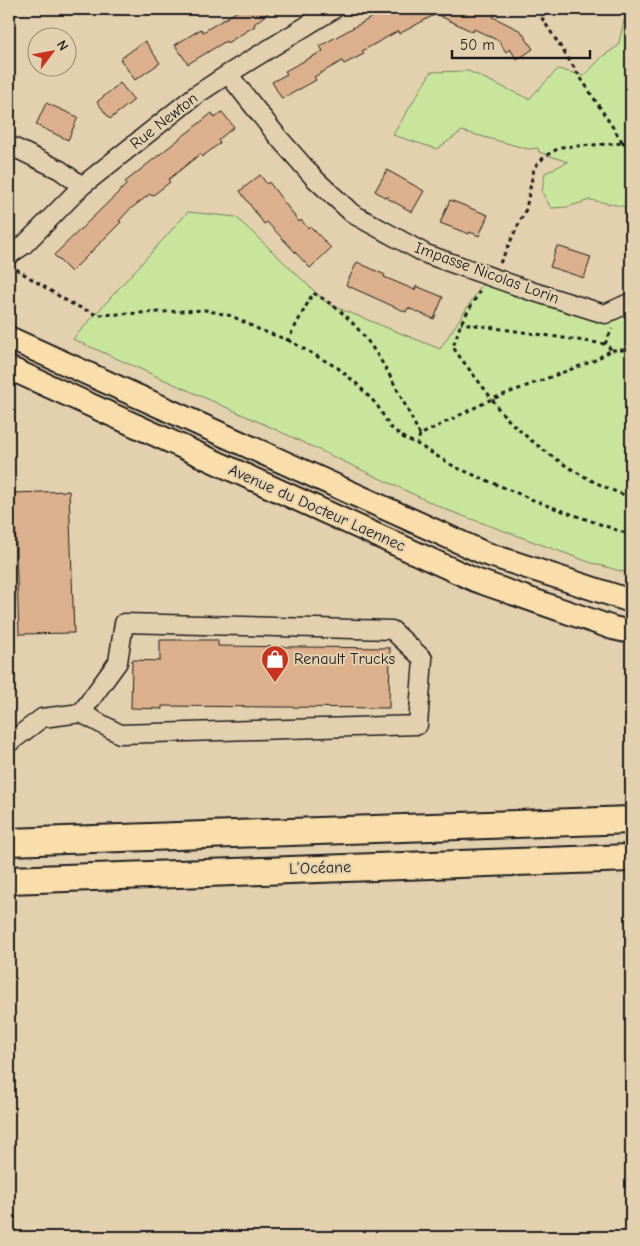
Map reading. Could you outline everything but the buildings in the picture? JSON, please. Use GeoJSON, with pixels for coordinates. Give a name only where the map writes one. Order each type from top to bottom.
{"type":"FeatureCollection","features":[{"type":"Feature","properties":{"kind":"highway"},"geometry":{"type":"LineString","coordinates":[[9,842],[631,820]]}},
{"type":"Feature","properties":{"kind":"highway","name":"L’Océane"},"geometry":{"type":"LineString","coordinates":[[9,880],[631,858]]}},
{"type":"Feature","properties":{"kind":"main road","name":"Avenue du Docteur Laennec"},"geometry":{"type":"LineString","coordinates":[[9,338],[484,553],[631,600]]}},
{"type":"Feature","properties":{"kind":"main road","name":"Avenue du Docteur Laennec"},"geometry":{"type":"LineString","coordinates":[[9,368],[475,580],[613,628],[631,632]]}},
{"type":"Feature","properties":{"kind":"street","name":"Rue Newton"},"geometry":{"type":"LineString","coordinates":[[9,256],[24,245],[82,186],[196,95],[332,9]]}},
{"type":"Feature","properties":{"kind":"street","name":"Impasse Nicolas Lorin"},"geometry":{"type":"LineString","coordinates":[[228,74],[278,137],[316,179],[353,214],[426,254],[595,312],[604,314],[631,302]]}},
{"type":"Feature","properties":{"kind":"street"},"geometry":{"type":"LineString","coordinates":[[9,145],[60,170],[82,186]]}},
{"type":"Feature","properties":{"kind":"street"},"geometry":{"type":"LineString","coordinates":[[9,743],[42,718],[81,713],[120,734],[418,725],[423,659],[392,630],[124,623],[118,662],[81,713]]}},
{"type":"Feature","properties":{"kind":"path"},"geometry":{"type":"LineString","coordinates":[[536,9],[623,142],[631,146]]}},
{"type":"Feature","properties":{"kind":"path"},"geometry":{"type":"LineString","coordinates":[[561,147],[623,142],[631,137]]}},
{"type":"Feature","properties":{"kind":"path"},"geometry":{"type":"LineString","coordinates":[[9,256],[13,268],[30,280],[97,315],[205,310],[232,316],[260,330],[288,340],[345,374],[357,384],[377,405],[390,427],[404,438],[455,467],[543,504],[631,535]]}},
{"type":"Feature","properties":{"kind":"path"},"geometry":{"type":"LineString","coordinates":[[288,340],[313,293],[330,302],[358,328],[379,356],[420,434],[417,444]]}},
{"type":"Feature","properties":{"kind":"path"},"geometry":{"type":"LineString","coordinates":[[461,323],[605,344],[612,350]]}},
{"type":"Feature","properties":{"kind":"path"},"geometry":{"type":"LineString","coordinates":[[420,434],[492,399],[593,361],[612,350],[631,350]]}},
{"type":"Feature","properties":{"kind":"path"},"geometry":{"type":"LineString","coordinates":[[492,399],[501,413],[517,429],[548,453],[585,476],[631,497]]}},
{"type":"Feature","properties":{"kind":"green space"},"geometry":{"type":"Polygon","coordinates":[[[627,9],[631,9],[631,209],[590,200],[567,207],[551,208],[542,192],[545,173],[568,162],[539,152],[538,148],[528,149],[462,131],[437,149],[393,135],[431,72],[468,71],[529,99],[558,69],[584,76],[603,56],[618,46],[627,9]]]}},
{"type":"Feature","properties":{"kind":"green space"},"geometry":{"type":"Polygon","coordinates":[[[188,212],[236,217],[328,304],[440,349],[493,268],[631,319],[631,574],[589,562],[447,510],[266,425],[73,339],[188,212]]]}},
{"type":"Feature","properties":{"kind":"place","name":"Renault Trucks"},"geometry":{"type":"Point","coordinates":[275,683]}}]}
